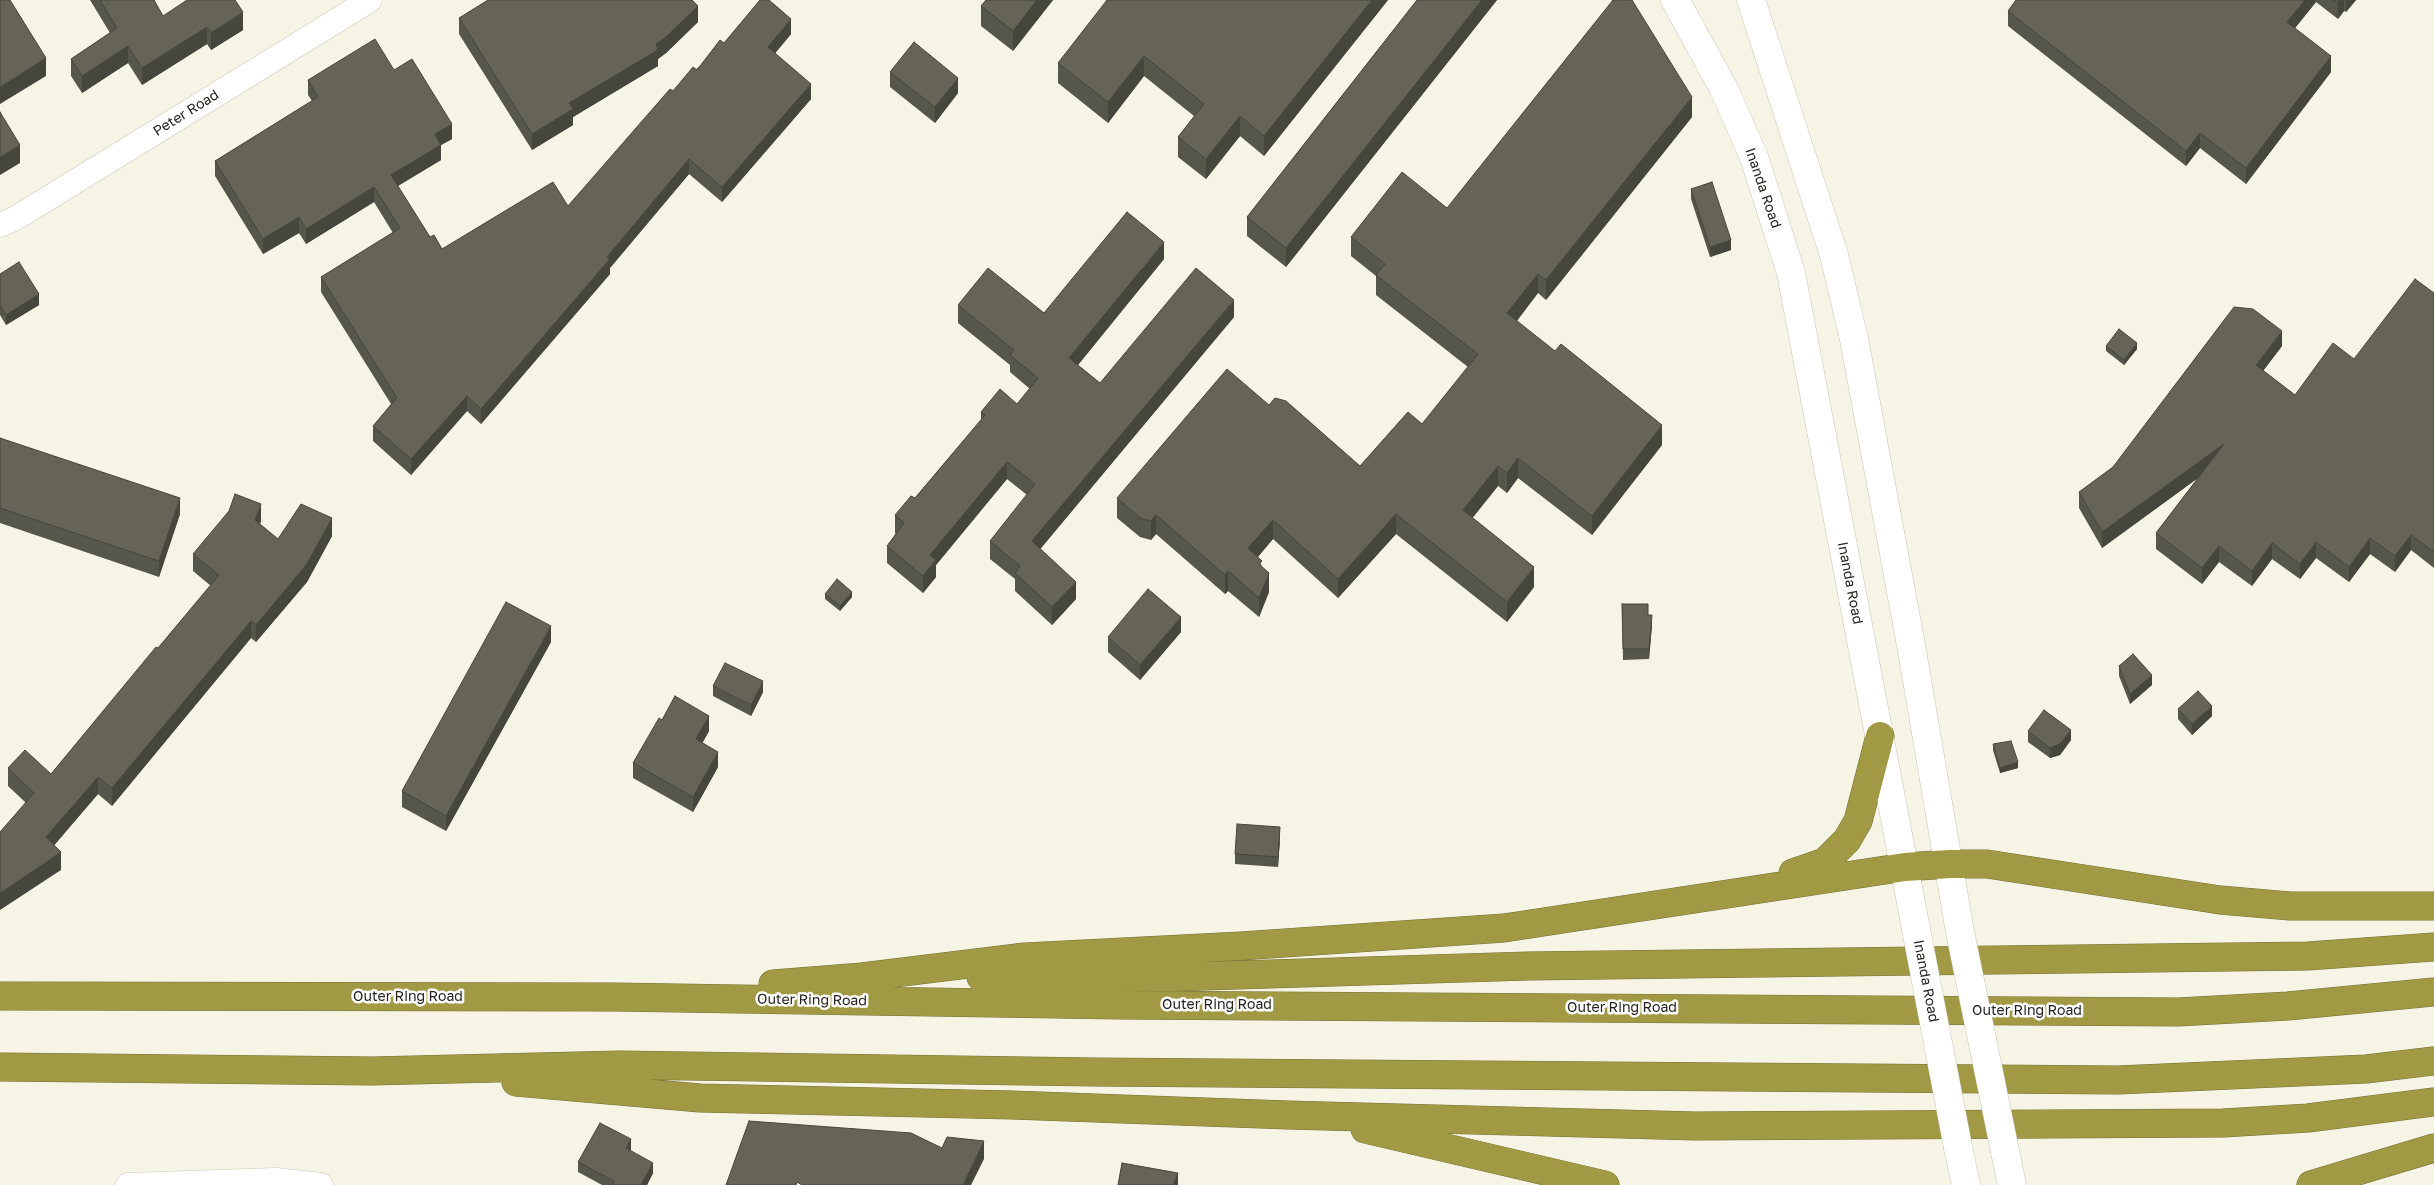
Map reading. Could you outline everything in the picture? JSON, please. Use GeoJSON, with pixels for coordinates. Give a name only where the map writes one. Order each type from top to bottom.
{"type":"FeatureCollection","features":[{"type":"Feature","properties":{"kind":"highway"},"geometry":{"type":"LineString","coordinates":[[1735,894],[1825,862],[1847,840],[1858,820],[1880,736]]}},
{"type":"Feature","properties":{"kind":"highway"},"geometry":{"type":"LineString","coordinates":[[613,997],[862,977],[1025,957],[1366,939],[1504,928],[1905,867],[1950,864],[1987,864],[2210,898],[2273,905],[2434,906]]}},
{"type":"Feature","properties":{"kind":"highway"},"geometry":{"type":"LineString","coordinates":[[862,977],[1173,977],[1528,966],[2308,956],[2434,946]]}},
{"type":"Feature","properties":{"kind":"highway","name":"Outer Ring Road"},"geometry":{"type":"LineString","coordinates":[[0,996],[613,997],[1130,1005],[2178,1012],[2288,1006],[2434,992]]}},
{"type":"Feature","properties":{"kind":"highway"},"geometry":{"type":"LineString","coordinates":[[0,1067],[372,1070],[619,1065],[1114,1072],[2118,1080],[2366,1069],[2434,1061]]}},
{"type":"Feature","properties":{"kind":"highway"},"geometry":{"type":"LineString","coordinates":[[372,1070],[700,1098],[1012,1105],[1288,1115],[1695,1126],[2223,1123],[2308,1118],[2434,1102]]}},
{"type":"Feature","properties":{"kind":"highway"},"geometry":{"type":"LineString","coordinates":[[1288,1115],[1423,1141],[1605,1185]]}},
{"type":"Feature","properties":{"kind":"highway"},"geometry":{"type":"LineString","coordinates":[[2311,1185],[2335,1180],[2434,1148]]}},
{"type":"Feature","properties":{"kind":"main road","name":"Inanda Road"},"geometry":{"type":"LineString","coordinates":[[1675,0],[1724,89],[1754,157],[1791,273],[1966,1185]]}},
{"type":"Feature","properties":{"kind":"main road"},"geometry":{"type":"LineString","coordinates":[[1751,0],[1804,159],[1840,279],[1854,339],[1911,645],[1936,796],[1950,864],[1960,932],[2012,1185]]}},
{"type":"Feature","properties":{"kind":"street","name":"Peter Road"},"geometry":{"type":"LineString","coordinates":[[0,225],[24,213],[370,0]]}},
{"type":"Feature","properties":{"kind":"street"},"geometry":{"type":"LineString","coordinates":[[128,1185],[276,1180],[321,1185]]}},
{"type":"Feature","properties":{"kind":"building"},"geometry":{"type":"Polygon","coordinates":[[[0,0],[10,0],[46,58],[0,87],[0,0]]]}},
{"type":"Feature","properties":{"kind":"building"},"geometry":{"type":"Polygon","coordinates":[[[100,0],[154,0],[163,16],[187,0],[235,0],[243,12],[211,33],[207,27],[142,68],[128,46],[82,76],[71,59],[117,28],[100,0]]]}},
{"type":"Feature","properties":{"kind":"building"},"geometry":{"type":"Polygon","coordinates":[[[488,0],[692,0],[698,6],[666,37],[656,44],[658,50],[569,103],[573,109],[532,134],[459,18],[488,0]]]}},
{"type":"Feature","properties":{"kind":"building"},"geometry":{"type":"Polygon","coordinates":[[[760,0],[769,0],[791,19],[768,47],[811,84],[722,187],[689,159],[607,257],[610,259],[481,409],[467,396],[411,459],[373,426],[397,398],[321,277],[400,228],[374,187],[306,229],[299,217],[263,239],[215,161],[318,97],[308,80],[375,39],[394,70],[412,59],[452,124],[435,134],[441,145],[391,175],[430,237],[434,235],[442,249],[553,182],[568,206],[670,89],[673,91],[693,67],[697,70],[720,40],[724,43],[760,0]]]}},
{"type":"Feature","properties":{"kind":"building"},"geometry":{"type":"Polygon","coordinates":[[[986,0],[1037,0],[1013,31],[981,6],[986,0]]]}},
{"type":"Feature","properties":{"kind":"building"},"geometry":{"type":"Polygon","coordinates":[[[1107,0],[1372,0],[1264,136],[1240,116],[1206,159],[1178,137],[1204,104],[1144,56],[1108,102],[1058,63],[1107,0]]]}},
{"type":"Feature","properties":{"kind":"building"},"geometry":{"type":"Polygon","coordinates":[[[1417,0],[1482,0],[1286,248],[1247,217],[1417,0]]]}},
{"type":"Feature","properties":{"kind":"building"},"geometry":{"type":"Polygon","coordinates":[[[1613,0],[1632,0],[1692,97],[1546,280],[1538,274],[1507,313],[1555,351],[1561,344],[1662,425],[1592,516],[1518,458],[1507,473],[1498,466],[1463,510],[1534,567],[1507,602],[1396,514],[1338,579],[1273,520],[1248,548],[1262,561],[1259,564],[1269,573],[1259,598],[1228,571],[1225,575],[1156,515],[1151,521],[1140,518],[1117,498],[1227,369],[1269,405],[1275,398],[1286,401],[1360,466],[1408,412],[1422,424],[1478,354],[1376,275],[1385,264],[1351,237],[1402,172],[1447,208],[1613,0]]]}},
{"type":"Feature","properties":{"kind":"building"},"geometry":{"type":"Polygon","coordinates":[[[2016,0],[2305,0],[2287,22],[2331,56],[2246,168],[2200,133],[2186,151],[2008,11],[2016,0]]]}},
{"type":"Feature","properties":{"kind":"building"},"geometry":{"type":"Polygon","coordinates":[[[914,42],[958,78],[935,107],[890,72],[914,42]]]}},
{"type":"Feature","properties":{"kind":"building"},"geometry":{"type":"Polygon","coordinates":[[[0,112],[20,145],[0,157],[0,112]]]}},
{"type":"Feature","properties":{"kind":"building"},"geometry":{"type":"Polygon","coordinates":[[[1712,182],[1731,240],[1710,247],[1691,189],[1712,182]]]}},
{"type":"Feature","properties":{"kind":"building"},"geometry":{"type":"Polygon","coordinates":[[[1127,212],[1164,242],[1069,358],[1100,383],[1196,268],[1234,300],[1032,541],[1076,582],[1052,607],[1015,573],[1020,566],[990,541],[1035,484],[1007,462],[930,555],[936,560],[923,576],[887,546],[904,523],[895,515],[911,496],[915,498],[985,415],[981,412],[1000,389],[1017,404],[1038,378],[1010,355],[1014,350],[958,305],[988,268],[1044,313],[1127,212]]]}},
{"type":"Feature","properties":{"kind":"building"},"geometry":{"type":"Polygon","coordinates":[[[19,262],[39,294],[6,315],[0,305],[0,274],[19,262]]]}},
{"type":"Feature","properties":{"kind":"building"},"geometry":{"type":"Polygon","coordinates":[[[2415,279],[2434,293],[2434,552],[2411,535],[2395,556],[2370,538],[2349,567],[2316,542],[2300,564],[2272,543],[2252,571],[2219,546],[2202,568],[2156,533],[2224,444],[2102,532],[2079,492],[2113,467],[2234,307],[2253,309],[2282,331],[2256,365],[2295,395],[2333,343],[2354,359],[2415,279]]]}},
{"type":"Feature","properties":{"kind":"building"},"geometry":{"type":"Polygon","coordinates":[[[2119,329],[2137,343],[2124,360],[2106,346],[2119,329]]]}},
{"type":"Feature","properties":{"kind":"building"},"geometry":{"type":"Polygon","coordinates":[[[0,438],[180,498],[159,561],[0,508],[0,438]]]}},
{"type":"Feature","properties":{"kind":"building"},"geometry":{"type":"Polygon","coordinates":[[[235,494],[261,504],[255,520],[278,539],[301,504],[332,518],[307,564],[256,625],[251,621],[112,788],[98,777],[46,837],[61,852],[0,893],[0,832],[34,793],[8,768],[25,750],[51,774],[156,647],[158,648],[219,575],[193,554],[229,511],[235,494]]]}},
{"type":"Feature","properties":{"kind":"building"},"geometry":{"type":"Polygon","coordinates":[[[837,579],[852,592],[840,606],[825,594],[837,579]]]}},
{"type":"Feature","properties":{"kind":"building"},"geometry":{"type":"Polygon","coordinates":[[[1148,589],[1181,617],[1140,665],[1108,637],[1148,589]]]}},
{"type":"Feature","properties":{"kind":"building"},"geometry":{"type":"Polygon","coordinates":[[[506,602],[551,626],[446,816],[402,791],[506,602]]]}},
{"type":"Feature","properties":{"kind":"building"},"geometry":{"type":"Polygon","coordinates":[[[1622,604],[1648,604],[1648,615],[1652,615],[1649,649],[1623,649],[1622,604]]]}},
{"type":"Feature","properties":{"kind":"building"},"geometry":{"type":"Polygon","coordinates":[[[2133,654],[2152,675],[2130,694],[2119,666],[2133,654]]]}},
{"type":"Feature","properties":{"kind":"building"},"geometry":{"type":"Polygon","coordinates":[[[725,663],[763,681],[751,705],[713,686],[725,663]]]}},
{"type":"Feature","properties":{"kind":"building"},"geometry":{"type":"Polygon","coordinates":[[[2198,691],[2212,706],[2192,724],[2178,709],[2198,691]]]}},
{"type":"Feature","properties":{"kind":"building"},"geometry":{"type":"Polygon","coordinates":[[[675,696],[709,716],[696,739],[718,752],[693,797],[633,763],[659,718],[662,720],[675,696]]]}},
{"type":"Feature","properties":{"kind":"building"},"geometry":{"type":"Polygon","coordinates":[[[2044,710],[2071,730],[2060,744],[2050,748],[2028,731],[2044,710]]]}},
{"type":"Feature","properties":{"kind":"building"},"geometry":{"type":"Polygon","coordinates":[[[2011,741],[2018,762],[2000,768],[1993,744],[2011,741]]]}},
{"type":"Feature","properties":{"kind":"building"},"geometry":{"type":"Polygon","coordinates":[[[1237,824],[1280,827],[1278,857],[1235,854],[1237,824]]]}},
{"type":"Feature","properties":{"kind":"building"},"geometry":{"type":"Polygon","coordinates":[[[749,1121],[911,1133],[942,1148],[947,1137],[984,1141],[963,1185],[802,1185],[797,1182],[796,1185],[726,1185],[749,1121]]]}},
{"type":"Feature","properties":{"kind":"building"},"geometry":{"type":"Polygon","coordinates":[[[600,1123],[631,1139],[626,1148],[653,1163],[641,1185],[612,1185],[614,1181],[578,1162],[600,1123]]]}},
{"type":"Feature","properties":{"kind":"building"},"geometry":{"type":"Polygon","coordinates":[[[1122,1163],[1178,1173],[1173,1185],[1118,1185],[1122,1163]]]}}]}
